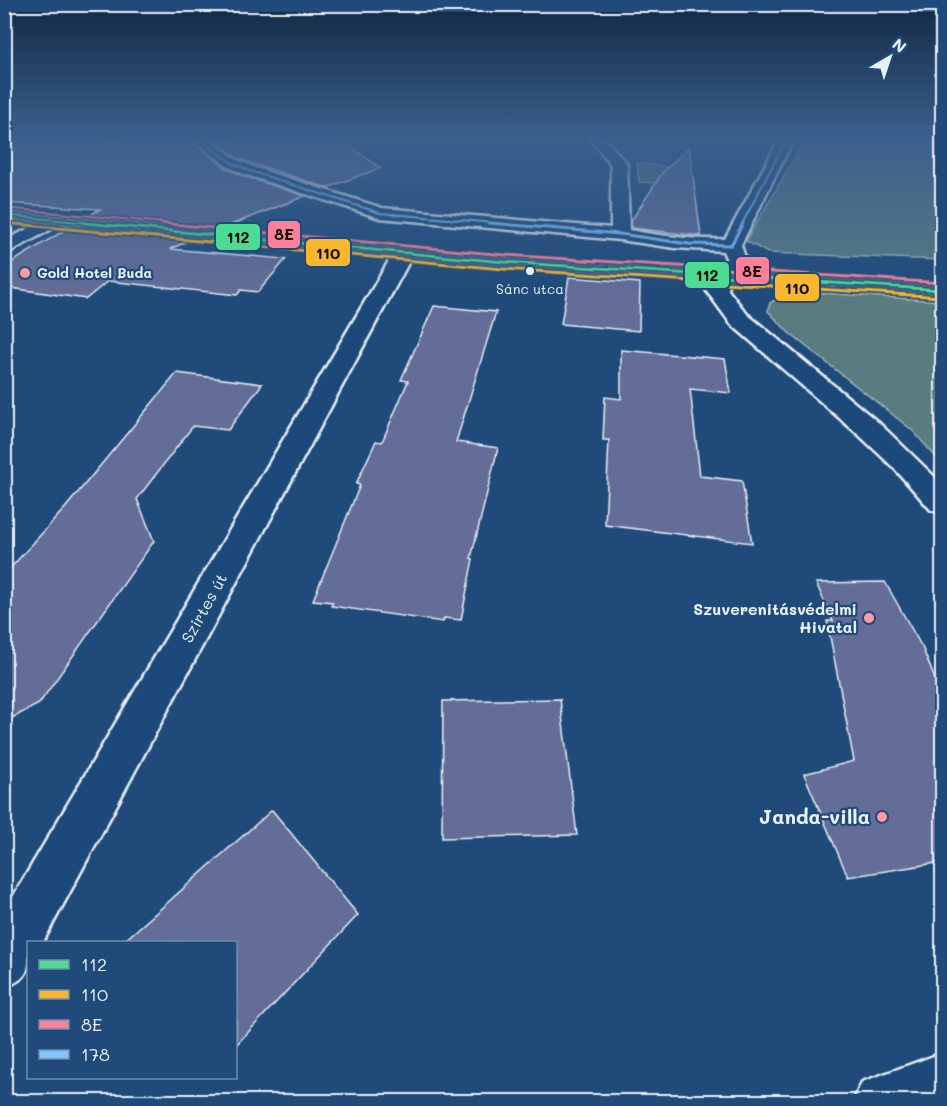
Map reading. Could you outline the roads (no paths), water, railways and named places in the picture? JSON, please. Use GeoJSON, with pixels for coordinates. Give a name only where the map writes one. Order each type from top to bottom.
{"type":"FeatureCollection","features":[{"type":"Feature","properties":{"kind":"main road"},"geometry":{"type":"LineString","coordinates":[[4,204],[410,241],[734,253],[942,273]]}},
{"type":"Feature","properties":{"kind":"main road"},"geometry":{"type":"LineString","coordinates":[[4,215],[403,254],[942,290]]}},
{"type":"Feature","properties":{"kind":"street"},"geometry":{"type":"LineString","coordinates":[[308,192],[380,213],[620,234],[650,240],[710,245],[734,253]]}},
{"type":"Feature","properties":{"kind":"street"},"geometry":{"type":"LineString","coordinates":[[619,192],[620,234]]}},
{"type":"Feature","properties":{"kind":"street"},"geometry":{"type":"LineString","coordinates":[[762,192],[734,253],[720,276],[717,290],[739,319],[876,435],[942,502]]}},
{"type":"Feature","properties":{"kind":"street"},"geometry":{"type":"LineString","coordinates":[[4,249],[53,221]]}},
{"type":"Feature","properties":{"kind":"street","name":"Szirtes út"},"geometry":{"type":"LineString","coordinates":[[4,962],[403,254]]}},
{"type":"Feature","properties":{"kind":"street"},"geometry":{"type":"LineString","coordinates":[[882,1101],[942,1082]]}},
{"type":"Feature","properties":{"kind":"place","name":"Sánc utca"},"geometry":{"type":"Point","coordinates":[530,271]}},
{"type":"Feature","properties":{"kind":"place","name":"Gold Hotel Buda"},"geometry":{"type":"Point","coordinates":[25,273]}},
{"type":"Feature","properties":{"kind":"place","name":"Szuverenitásvédelmi Hivatal"},"geometry":{"type":"Point","coordinates":[869,618]}},
{"type":"Feature","properties":{"kind":"place","name":"Janda-villa"},"geometry":{"type":"Point","coordinates":[882,817]}}]}
